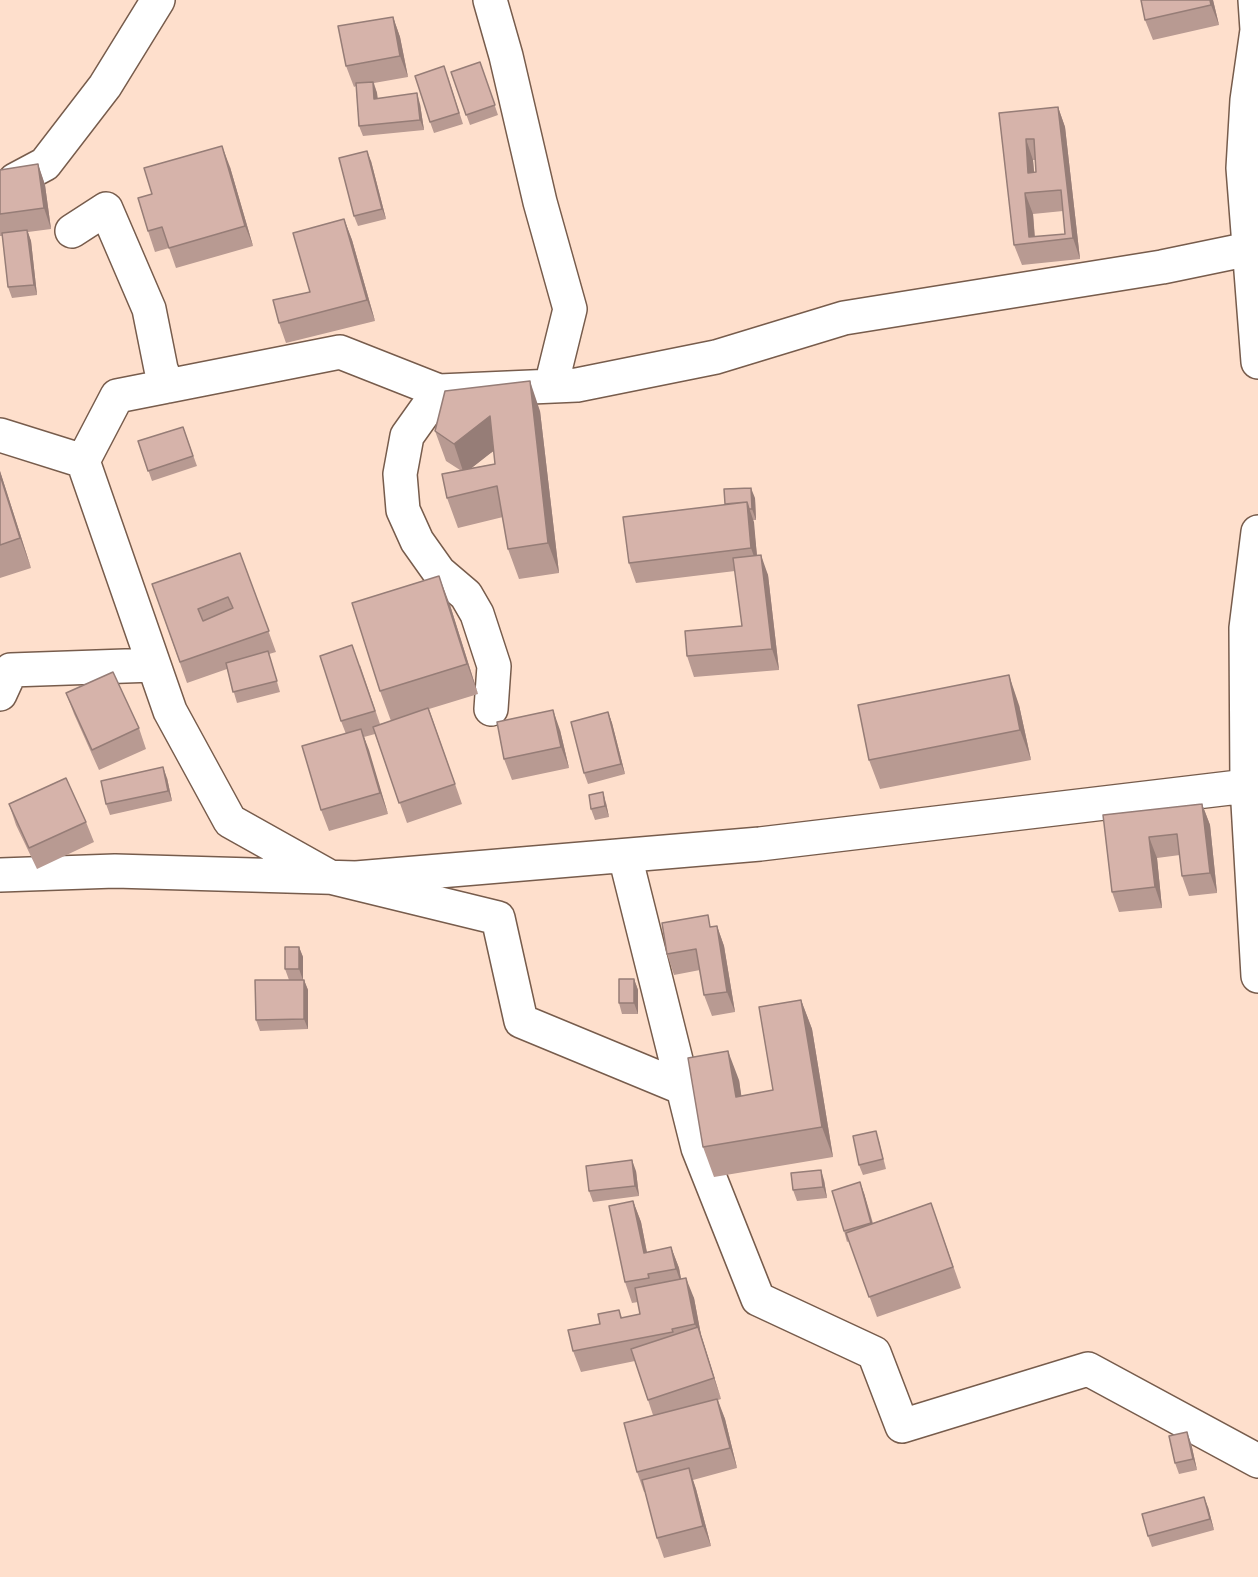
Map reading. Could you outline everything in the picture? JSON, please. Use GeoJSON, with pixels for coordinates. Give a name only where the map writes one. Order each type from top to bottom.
{"type":"FeatureCollection","features":[{"type":"Feature","properties":{"kind":"street"},"geometry":{"type":"LineString","coordinates":[[15,180],[45,164],[105,86],[158,0]]}},
{"type":"Feature","properties":{"kind":"street"},"geometry":{"type":"LineString","coordinates":[[490,0],[506,57],[540,202],[570,309],[551,386]]}},
{"type":"Feature","properties":{"kind":"street"},"geometry":{"type":"LineString","coordinates":[[1255,0],[1257,30],[1246,100],[1243,168],[1258,362]]}},
{"type":"Feature","properties":{"kind":"street"},"geometry":{"type":"LineString","coordinates":[[72,231],[106,209],[149,309],[161,369],[168,386]]}},
{"type":"Feature","properties":{"kind":"street"},"geometry":{"type":"LineString","coordinates":[[683,1088],[521,1021],[498,918],[330,877],[230,821],[170,711],[83,461],[117,396],[340,352],[439,391],[577,385],[716,357],[844,318],[1033,290],[1249,249]]}},
{"type":"Feature","properties":{"kind":"street"},"geometry":{"type":"LineString","coordinates":[[439,391],[407,436],[400,474],[403,510],[417,541],[439,572],[466,595],[477,614],[494,666],[491,709]]}},
{"type":"Feature","properties":{"kind":"street"},"geometry":{"type":"LineString","coordinates":[[0,435],[83,461]]}},
{"type":"Feature","properties":{"kind":"street"},"geometry":{"type":"LineString","coordinates":[[1258,532],[1246,628],[1252,677],[1246,786],[1258,976]]}},
{"type":"Feature","properties":{"kind":"street"},"geometry":{"type":"LineString","coordinates":[[0,694],[11,670],[154,665]]}},
{"type":"Feature","properties":{"kind":"street"},"geometry":{"type":"LineString","coordinates":[[0,875],[115,871],[356,879],[760,844],[1246,786]]}},
{"type":"Feature","properties":{"kind":"street"},"geometry":{"type":"LineString","coordinates":[[625,856],[698,1148],[758,1299],[874,1353],[902,1426],[1088,1369],[1258,1461]]}},
{"type":"Feature","properties":{"kind":"building"},"geometry":{"type":"Polygon","coordinates":[[[1141,0],[1210,0],[1211,5],[1145,20],[1141,0]]]}},
{"type":"Feature","properties":{"kind":"building"},"geometry":{"type":"Polygon","coordinates":[[[393,17],[400,56],[346,66],[338,26],[393,17]]]}},
{"type":"Feature","properties":{"kind":"building"},"geometry":{"type":"Polygon","coordinates":[[[480,62],[495,105],[466,115],[451,72],[480,62]]]}},
{"type":"Feature","properties":{"kind":"building"},"geometry":{"type":"Polygon","coordinates":[[[444,66],[459,113],[430,122],[415,76],[444,66]]]}},
{"type":"Feature","properties":{"kind":"building"},"geometry":{"type":"Polygon","coordinates":[[[373,82],[374,99],[417,93],[420,120],[359,126],[356,83],[373,82]]]}},
{"type":"Feature","properties":{"kind":"building"},"geometry":{"type":"Polygon","coordinates":[[[1058,107],[1073,238],[1014,245],[999,113],[1058,107]],[[1026,139],[1028,173],[1036,172],[1034,139],[1026,139]],[[1061,190],[1025,193],[1029,237],[1065,234],[1061,190]]]}},
{"type":"Feature","properties":{"kind":"building"},"geometry":{"type":"Polygon","coordinates":[[[222,146],[245,226],[169,248],[162,227],[148,231],[138,198],[152,194],[144,168],[222,146]]]}},
{"type":"Feature","properties":{"kind":"building"},"geometry":{"type":"Polygon","coordinates":[[[367,151],[382,209],[354,216],[339,158],[367,151]]]}},
{"type":"Feature","properties":{"kind":"building"},"geometry":{"type":"Polygon","coordinates":[[[38,164],[44,208],[0,214],[0,170],[38,164]]]}},
{"type":"Feature","properties":{"kind":"building"},"geometry":{"type":"Polygon","coordinates":[[[344,219],[367,300],[279,323],[273,300],[310,292],[293,233],[344,219]]]}},
{"type":"Feature","properties":{"kind":"building"},"geometry":{"type":"Polygon","coordinates":[[[27,230],[34,285],[8,287],[2,233],[27,230]]]}},
{"type":"Feature","properties":{"kind":"building"},"geometry":{"type":"Polygon","coordinates":[[[530,381],[548,543],[508,549],[497,486],[447,498],[442,474],[495,464],[490,416],[454,444],[435,431],[445,391],[530,381]]]}},
{"type":"Feature","properties":{"kind":"building"},"geometry":{"type":"Polygon","coordinates":[[[183,427],[193,456],[148,471],[138,441],[183,427]]]}},
{"type":"Feature","properties":{"kind":"building"},"geometry":{"type":"Polygon","coordinates":[[[0,475],[20,538],[0,545],[0,475]]]}},
{"type":"Feature","properties":{"kind":"building"},"geometry":{"type":"Polygon","coordinates":[[[751,488],[752,509],[749,509],[747,502],[725,504],[724,489],[751,488]]]}},
{"type":"Feature","properties":{"kind":"building"},"geometry":{"type":"Polygon","coordinates":[[[747,502],[751,548],[629,563],[623,517],[747,502]]]}},
{"type":"Feature","properties":{"kind":"building"},"geometry":{"type":"Polygon","coordinates":[[[240,553],[269,631],[180,662],[152,584],[240,553]],[[228,597],[198,609],[203,621],[233,608],[228,597]]]}},
{"type":"Feature","properties":{"kind":"building"},"geometry":{"type":"Polygon","coordinates":[[[761,555],[772,649],[687,656],[685,631],[742,626],[733,558],[761,555]]]}},
{"type":"Feature","properties":{"kind":"building"},"geometry":{"type":"Polygon","coordinates":[[[439,576],[467,664],[380,691],[352,603],[439,576]]]}},
{"type":"Feature","properties":{"kind":"building"},"geometry":{"type":"Polygon","coordinates":[[[352,645],[375,711],[341,721],[320,656],[352,645]]]}},
{"type":"Feature","properties":{"kind":"building"},"geometry":{"type":"Polygon","coordinates":[[[268,651],[277,681],[233,692],[226,663],[268,651]]]}},
{"type":"Feature","properties":{"kind":"building"},"geometry":{"type":"Polygon","coordinates":[[[113,672],[139,728],[92,750],[66,693],[113,672]]]}},
{"type":"Feature","properties":{"kind":"building"},"geometry":{"type":"Polygon","coordinates":[[[1009,675],[1020,730],[869,760],[858,705],[1009,675]]]}},
{"type":"Feature","properties":{"kind":"building"},"geometry":{"type":"Polygon","coordinates":[[[428,708],[455,784],[399,803],[373,727],[428,708]]]}},
{"type":"Feature","properties":{"kind":"building"},"geometry":{"type":"Polygon","coordinates":[[[553,710],[561,747],[504,759],[497,722],[553,710]]]}},
{"type":"Feature","properties":{"kind":"building"},"geometry":{"type":"Polygon","coordinates":[[[608,712],[621,764],[584,773],[571,722],[608,712]]]}},
{"type":"Feature","properties":{"kind":"building"},"geometry":{"type":"Polygon","coordinates":[[[361,729],[380,793],[321,810],[302,746],[361,729]]]}},
{"type":"Feature","properties":{"kind":"building"},"geometry":{"type":"Polygon","coordinates":[[[163,767],[168,791],[106,804],[101,781],[163,767]]]}},
{"type":"Feature","properties":{"kind":"building"},"geometry":{"type":"Polygon","coordinates":[[[66,778],[86,822],[29,848],[9,804],[66,778]]]}},
{"type":"Feature","properties":{"kind":"building"},"geometry":{"type":"Polygon","coordinates":[[[603,792],[605,806],[591,809],[589,795],[603,792]]]}},
{"type":"Feature","properties":{"kind":"building"},"geometry":{"type":"Polygon","coordinates":[[[1202,804],[1210,873],[1182,876],[1177,834],[1149,837],[1155,887],[1112,892],[1103,815],[1202,804]]]}},
{"type":"Feature","properties":{"kind":"building"},"geometry":{"type":"Polygon","coordinates":[[[708,915],[710,927],[717,926],[727,992],[704,995],[696,949],[667,954],[662,923],[708,915]]]}},
{"type":"Feature","properties":{"kind":"building"},"geometry":{"type":"Polygon","coordinates":[[[285,947],[299,947],[299,969],[285,969],[285,947]]]}},
{"type":"Feature","properties":{"kind":"building"},"geometry":{"type":"Polygon","coordinates":[[[619,979],[634,979],[634,1003],[619,1003],[619,979]]]}},
{"type":"Feature","properties":{"kind":"building"},"geometry":{"type":"Polygon","coordinates":[[[255,980],[304,980],[304,1019],[256,1020],[255,980]]]}},
{"type":"Feature","properties":{"kind":"building"},"geometry":{"type":"Polygon","coordinates":[[[801,1000],[822,1127],[703,1147],[688,1058],[728,1051],[736,1097],[773,1090],[759,1007],[801,1000]]]}},
{"type":"Feature","properties":{"kind":"building"},"geometry":{"type":"Polygon","coordinates":[[[876,1131],[883,1159],[859,1165],[853,1136],[876,1131]]]}},
{"type":"Feature","properties":{"kind":"building"},"geometry":{"type":"Polygon","coordinates":[[[632,1160],[635,1186],[589,1191],[586,1166],[632,1160]]]}},
{"type":"Feature","properties":{"kind":"building"},"geometry":{"type":"Polygon","coordinates":[[[821,1170],[823,1187],[793,1190],[791,1173],[821,1170]]]}},
{"type":"Feature","properties":{"kind":"building"},"geometry":{"type":"Polygon","coordinates":[[[860,1182],[871,1223],[844,1231],[832,1191],[860,1182]]]}},
{"type":"Feature","properties":{"kind":"building"},"geometry":{"type":"Polygon","coordinates":[[[633,1201],[644,1253],[671,1247],[676,1269],[648,1274],[649,1278],[625,1282],[609,1206],[633,1201]]]}},
{"type":"Feature","properties":{"kind":"building"},"geometry":{"type":"Polygon","coordinates":[[[931,1203],[953,1267],[869,1297],[846,1233],[931,1203]]]}},
{"type":"Feature","properties":{"kind":"building"},"geometry":{"type":"Polygon","coordinates":[[[686,1278],[695,1324],[672,1329],[673,1332],[573,1351],[568,1330],[600,1324],[598,1314],[619,1310],[621,1318],[640,1314],[635,1288],[686,1278]]]}},
{"type":"Feature","properties":{"kind":"building"},"geometry":{"type":"Polygon","coordinates":[[[698,1327],[714,1378],[648,1400],[631,1349],[698,1327]]]}},
{"type":"Feature","properties":{"kind":"building"},"geometry":{"type":"Polygon","coordinates":[[[717,1399],[730,1448],[637,1472],[624,1423],[717,1399]]]}},
{"type":"Feature","properties":{"kind":"building"},"geometry":{"type":"Polygon","coordinates":[[[1187,1432],[1193,1459],[1175,1463],[1169,1436],[1187,1432]]]}},
{"type":"Feature","properties":{"kind":"building"},"geometry":{"type":"Polygon","coordinates":[[[689,1468],[703,1526],[657,1538],[642,1480],[689,1468]]]}},
{"type":"Feature","properties":{"kind":"building"},"geometry":{"type":"Polygon","coordinates":[[[1204,1497],[1210,1519],[1148,1536],[1142,1514],[1204,1497]]]}}]}
